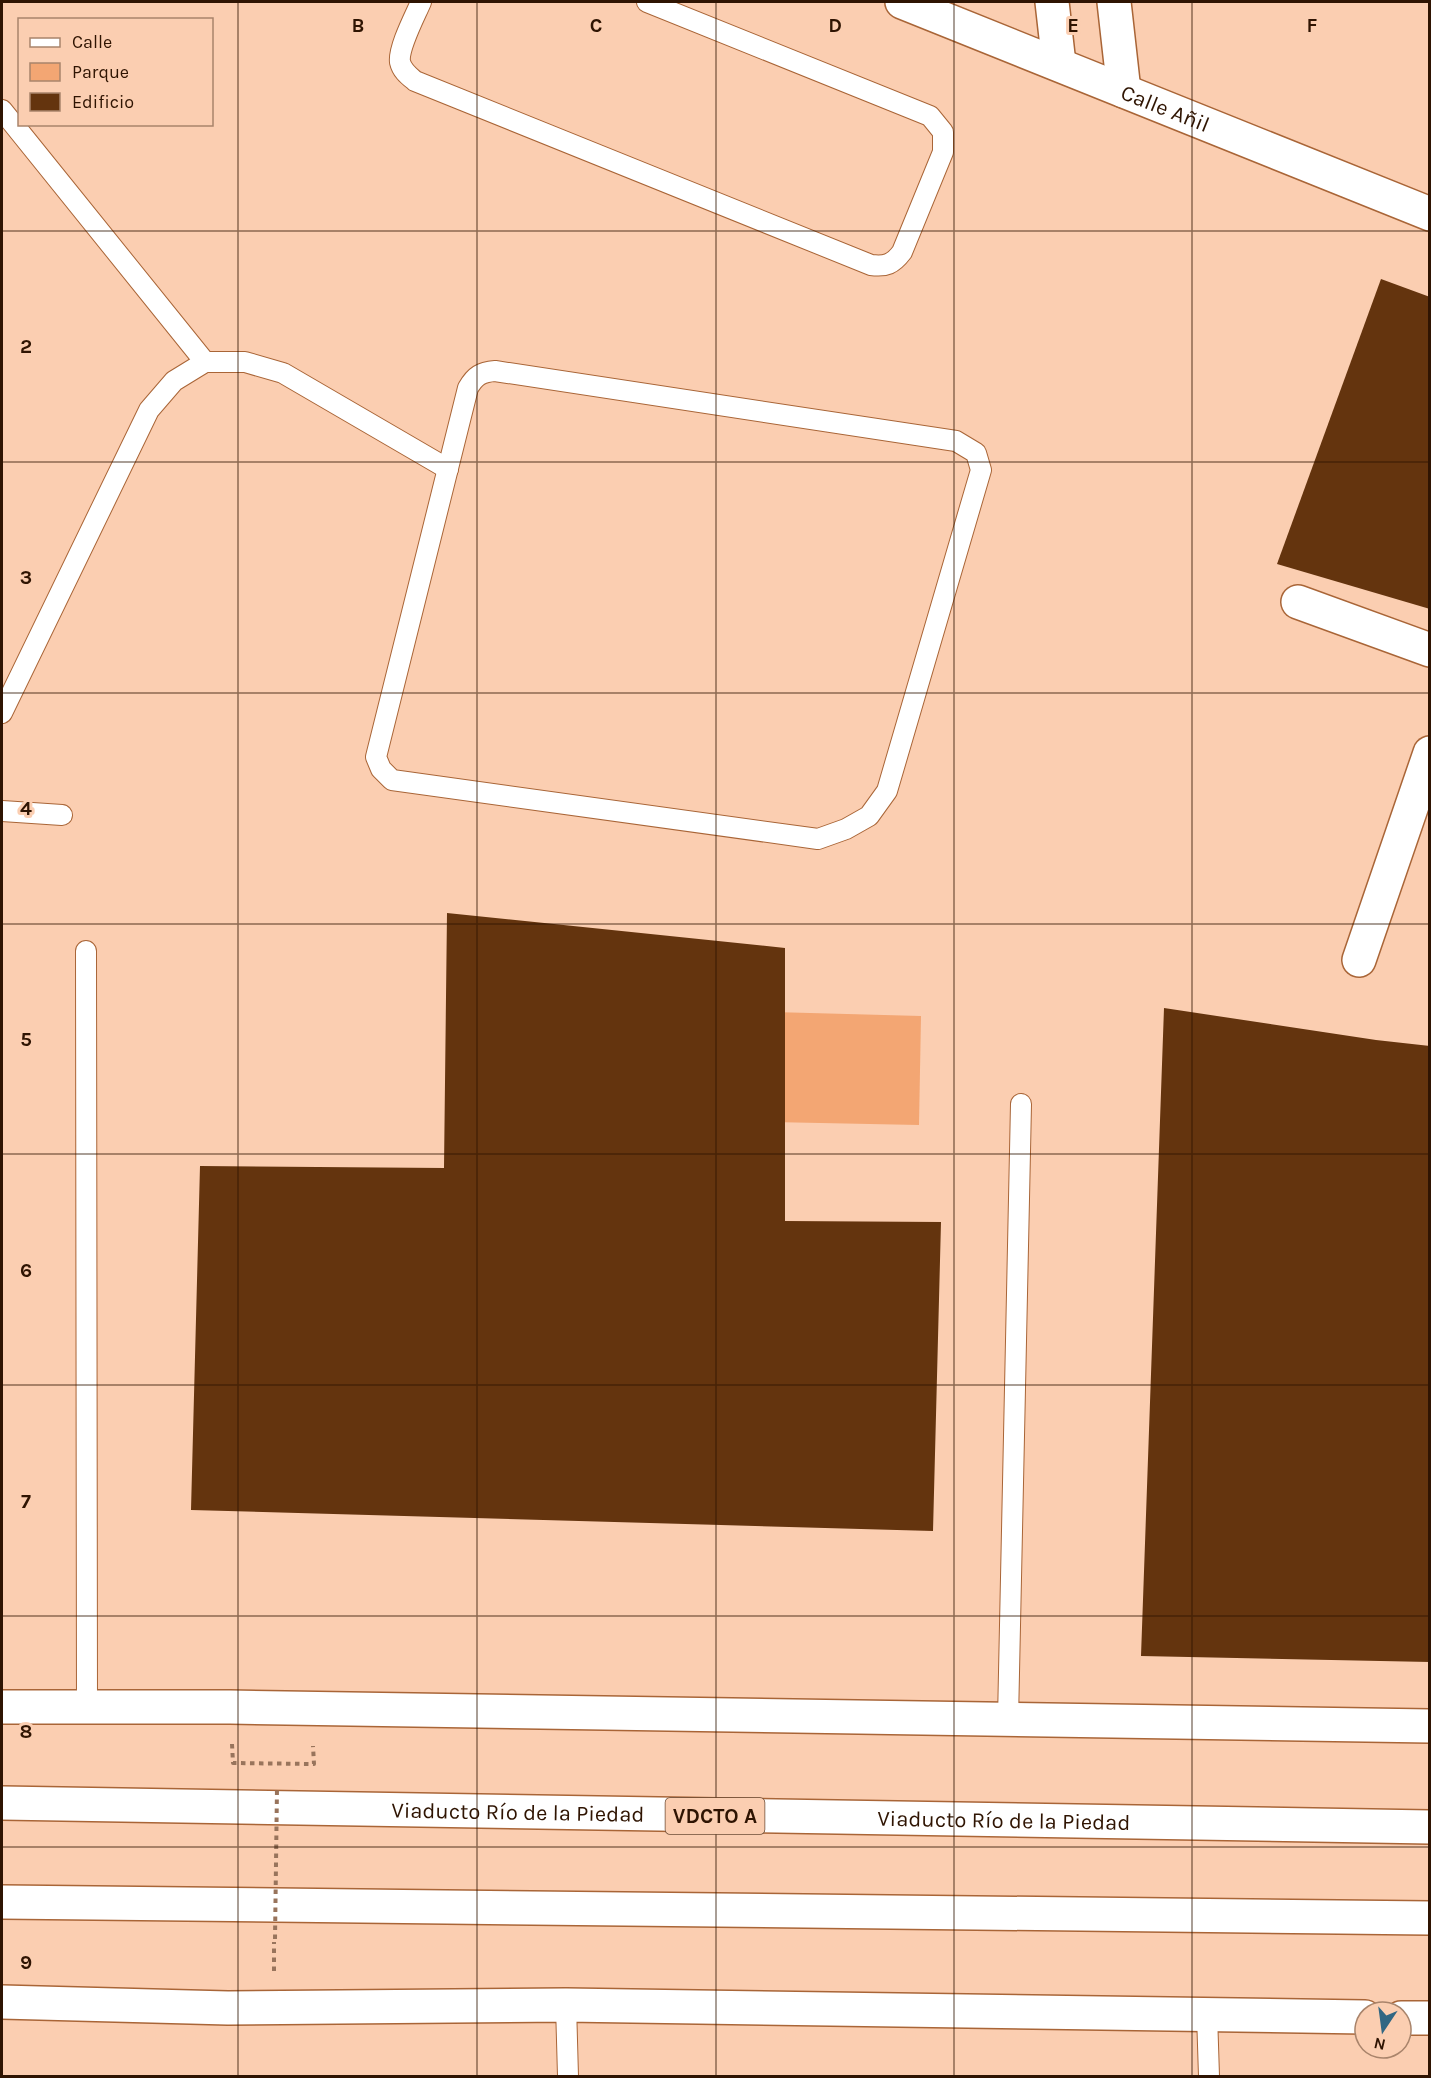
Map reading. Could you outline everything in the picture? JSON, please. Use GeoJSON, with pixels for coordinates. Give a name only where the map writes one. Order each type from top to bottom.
{"type":"FeatureCollection","features":[{"type":"Feature","properties":{"kind":"main road","name":"Calle Añil"},"geometry":{"type":"LineString","coordinates":[[902,2],[1430,213]]}},
{"type":"Feature","properties":{"kind":"main road"},"geometry":{"type":"LineString","coordinates":[[1052,2],[1059,64]]}},
{"type":"Feature","properties":{"kind":"main road"},"geometry":{"type":"LineString","coordinates":[[1114,2],[1124,91]]}},
{"type":"Feature","properties":{"kind":"main road"},"geometry":{"type":"LineString","coordinates":[[1298,602],[1430,650]]}},
{"type":"Feature","properties":{"kind":"main road"},"geometry":{"type":"LineString","coordinates":[[1359,960],[1430,753]]}},
{"type":"Feature","properties":{"kind":"main road"},"geometry":{"type":"LineString","coordinates":[[2,1707],[242,1707],[1430,1726]]}},
{"type":"Feature","properties":{"kind":"main road","name":"Viaducto Río de la Piedad"},"geometry":{"type":"LineString","coordinates":[[2,1803],[1430,1827]]}},
{"type":"Feature","properties":{"kind":"main road"},"geometry":{"type":"LineString","coordinates":[[2,1902],[1430,1918]]}},
{"type":"Feature","properties":{"kind":"main road"},"geometry":{"type":"LineString","coordinates":[[2,1917],[102,1904]]}},
{"type":"Feature","properties":{"kind":"main road"},"geometry":{"type":"LineString","coordinates":[[2,2002],[239,2008],[566,2005],[1353,2017]]}},
{"type":"Feature","properties":{"kind":"main road"},"geometry":{"type":"LineString","coordinates":[[1413,2018],[1430,2018]]}},
{"type":"Feature","properties":{"kind":"lane"},"geometry":{"type":"LineString","coordinates":[[421,2],[402,50],[400,62],[405,73],[415,81],[871,265],[883,266],[894,261],[902,252],[943,152],[943,132],[930,116],[647,2]]}},
{"type":"Feature","properties":{"kind":"lane"},"geometry":{"type":"LineString","coordinates":[[2,110],[205,362]]}},
{"type":"Feature","properties":{"kind":"lane"},"geometry":{"type":"LineString","coordinates":[[2,713],[149,410],[174,381],[205,362],[245,362],[283,374],[448,468]]}},
{"type":"Feature","properties":{"kind":"lane"},"geometry":{"type":"LineString","coordinates":[[495,371],[956,441],[976,453],[981,470],[887,791],[868,816],[846,829],[818,839],[392,780],[381,769],[376,757],[448,468],[468,388],[473,378],[483,372],[495,371]]}},
{"type":"Feature","properties":{"kind":"lane"},"geometry":{"type":"LineString","coordinates":[[2,811],[62,815]]}},
{"type":"Feature","properties":{"kind":"lane"},"geometry":{"type":"LineString","coordinates":[[86,951],[87,1707]]}},
{"type":"Feature","properties":{"kind":"lane"},"geometry":{"type":"LineString","coordinates":[[1008,1720],[1021,1104]]}},
{"type":"Feature","properties":{"kind":"lane"},"geometry":{"type":"LineString","coordinates":[[566,2005],[568,2076]]}},
{"type":"Feature","properties":{"kind":"lane"},"geometry":{"type":"LineString","coordinates":[[1207,2014],[1209,2076]]}},
{"type":"Feature","properties":{"kind":"path"},"geometry":{"type":"LineString","coordinates":[[233,1763],[314,1764]]}},
{"type":"Feature","properties":{"kind":"path"},"geometry":{"type":"LineString","coordinates":[[274,1974],[277,1788]]}},
{"type":"Feature","properties":{"kind":"green space"},"geometry":{"type":"Polygon","coordinates":[[[773,1012],[921,1016],[919,1125],[771,1122],[773,1012]]]}},
{"type":"Feature","properties":{"kind":"building"},"geometry":{"type":"Polygon","coordinates":[[[1381,279],[1430,297],[1430,609],[1277,564],[1381,279]]]}},
{"type":"Feature","properties":{"kind":"building"},"geometry":{"type":"Polygon","coordinates":[[[447,913],[785,948],[785,1221],[941,1222],[933,1531],[191,1510],[200,1166],[444,1168],[447,913]]]}},
{"type":"Feature","properties":{"kind":"building"},"geometry":{"type":"Polygon","coordinates":[[[1164,1008],[1430,1046],[1430,1662],[1141,1656],[1164,1008]]]}}]}
